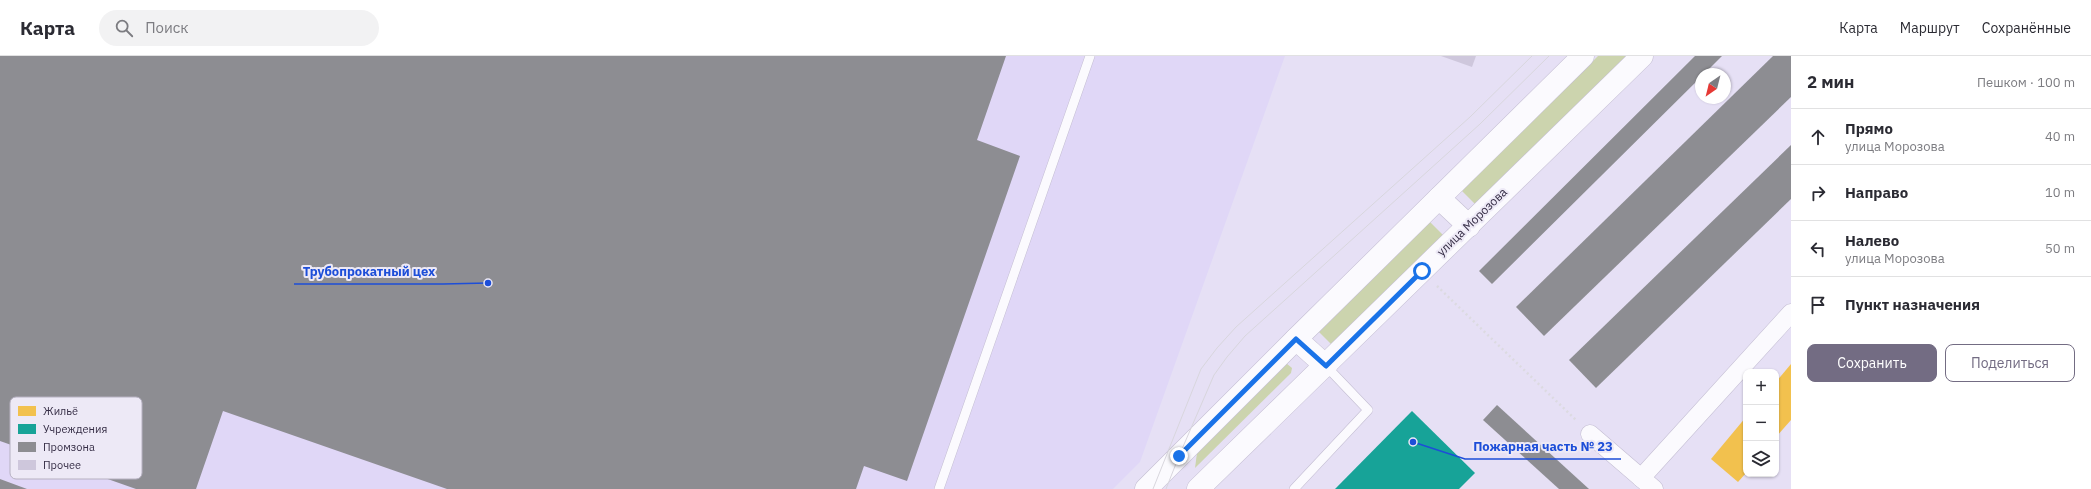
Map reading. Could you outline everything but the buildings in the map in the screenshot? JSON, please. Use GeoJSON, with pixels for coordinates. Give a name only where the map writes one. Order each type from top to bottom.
{"type":"FeatureCollection","features":[{"type":"Feature","properties":{"kind":"main road"},"geometry":{"type":"LineString","coordinates":[[1146,489],[1583,56]]}},
{"type":"Feature","properties":{"kind":"main road","name":"улица Морозова"},"geometry":{"type":"LineString","coordinates":[[1198,489],[1326,366],[1642,56]]}},
{"type":"Feature","properties":{"kind":"main road"},"geometry":{"type":"LineString","coordinates":[[1439,198],[1469,226]]}},
{"type":"Feature","properties":{"kind":"main road"},"geometry":{"type":"LineString","coordinates":[[1296,339],[1326,366]]}},
{"type":"Feature","properties":{"kind":"street"},"geometry":{"type":"LineString","coordinates":[[1590,434],[1647,484],[1791,313]]}},
{"type":"Feature","properties":{"kind":"lane"},"geometry":{"type":"LineString","coordinates":[[939,489],[1090,56]]}},
{"type":"Feature","properties":{"kind":"lane"},"geometry":{"type":"LineString","coordinates":[[1294,489],[1368,410],[1326,366]]}},
{"type":"Feature","properties":{"kind":"path"},"geometry":{"type":"LineString","coordinates":[[1422,271],[1590,434]]}},
{"type":"Feature","properties":{"kind":"shaded area"},"geometry":{"type":"Polygon","coordinates":[[[0,56],[1285,56],[1140,462],[1113,489],[0,489],[0,56]]]}},
{"type":"Feature","properties":{"kind":"green space"},"geometry":{"type":"Polygon","coordinates":[[[1598,56],[1626,56],[1477,206],[1462,191],[1598,56]]]}},
{"type":"Feature","properties":{"kind":"green space"},"geometry":{"type":"Polygon","coordinates":[[[1429,221],[1443,235],[1333,346],[1319,332],[1429,221]]]}},
{"type":"Feature","properties":{"kind":"green space"},"geometry":{"type":"Polygon","coordinates":[[[1286,363],[1292,368],[1291,373],[1195,468],[1197,453],[1286,363]]]}},
{"type":"Feature","properties":{"kind":"tram line"},"geometry":{"type":"LineString","coordinates":[[1153,489],[1201,369],[1217,348],[1236,327],[1470,117],[1532,56]]}},
{"type":"Feature","properties":{"kind":"tram line"},"geometry":{"type":"LineString","coordinates":[[1166,489],[1214,375],[1245,336],[1480,124],[1549,56]]}},
{"type":"Feature","properties":{"kind":"place","name":"Трубопрокатный цех"},"geometry":{"type":"Point","coordinates":[488,283]}},
{"type":"Feature","properties":{"kind":"place","name":"Пожарная часть № 23"},"geometry":{"type":"Point","coordinates":[1413,442]}},
{"type":"Feature","properties":{"kind":"route"},"geometry":{"type":"LineString","coordinates":[[1179,456],[1296,339],[1326,366],[1422,271]]}}]}
